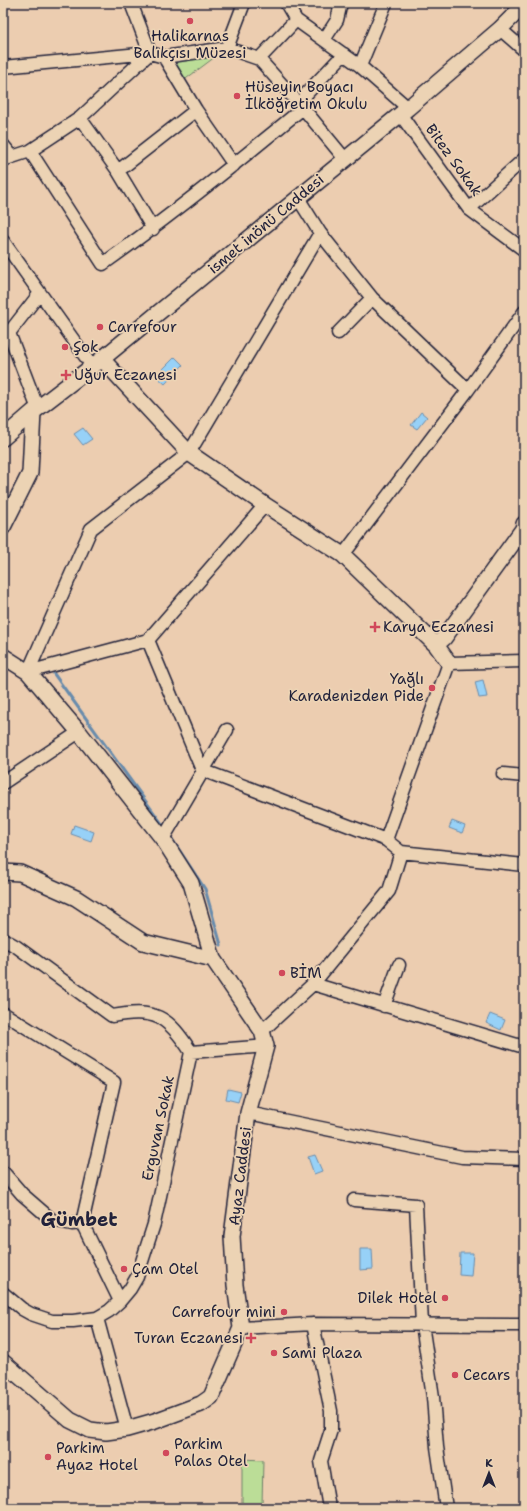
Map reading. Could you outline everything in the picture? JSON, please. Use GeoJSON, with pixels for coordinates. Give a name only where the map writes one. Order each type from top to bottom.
{"type":"FeatureCollection","features":[{"type":"Feature","properties":{"kind":"street"},"geometry":{"type":"LineString","coordinates":[[131,3],[150,53]]}},
{"type":"Feature","properties":{"kind":"street"},"geometry":{"type":"LineString","coordinates":[[227,48],[244,3]]}},
{"type":"Feature","properties":{"kind":"street"},"geometry":{"type":"LineString","coordinates":[[259,59],[296,20],[286,3]]}},
{"type":"Feature","properties":{"kind":"street"},"geometry":{"type":"LineString","coordinates":[[324,40],[337,20],[341,3]]}},
{"type":"Feature","properties":{"kind":"street"},"geometry":{"type":"LineString","coordinates":[[360,66],[386,3]]}},
{"type":"Feature","properties":{"kind":"street","name":"ismet inönü Caddesi"},"geometry":{"type":"LineString","coordinates":[[3,438],[35,410],[97,363],[404,111],[500,29],[524,5]]}},
{"type":"Feature","properties":{"kind":"street","name":"Bitez Sokak"},"geometry":{"type":"LineString","coordinates":[[296,20],[360,66],[404,111],[469,209],[524,250]]}},
{"type":"Feature","properties":{"kind":"street"},"geometry":{"type":"LineString","coordinates":[[500,29],[524,50]]}},
{"type":"Feature","properties":{"kind":"street"},"geometry":{"type":"LineString","coordinates":[[3,67],[150,53],[164,57],[227,48],[259,59],[303,108],[345,159]]}},
{"type":"Feature","properties":{"kind":"street"},"geometry":{"type":"LineString","coordinates":[[3,145],[8,158],[30,151],[80,118],[150,53]]}},
{"type":"Feature","properties":{"kind":"street"},"geometry":{"type":"LineString","coordinates":[[30,151],[103,264],[153,229],[303,108],[306,94],[344,54]]}},
{"type":"Feature","properties":{"kind":"street"},"geometry":{"type":"LineString","coordinates":[[164,57],[196,110],[234,165]]}},
{"type":"Feature","properties":{"kind":"street"},"geometry":{"type":"LineString","coordinates":[[118,171],[196,110]]}},
{"type":"Feature","properties":{"kind":"street"},"geometry":{"type":"LineString","coordinates":[[80,118],[118,171],[153,229]]}},
{"type":"Feature","properties":{"kind":"street"},"geometry":{"type":"LineString","coordinates":[[469,209],[524,159]]}},
{"type":"Feature","properties":{"kind":"street"},"geometry":{"type":"LineString","coordinates":[[298,198],[320,233],[372,298],[468,390]]}},
{"type":"Feature","properties":{"kind":"street"},"geometry":{"type":"LineString","coordinates":[[28,672],[91,528],[189,453],[320,233]]}},
{"type":"Feature","properties":{"kind":"street"},"geometry":{"type":"LineString","coordinates":[[3,241],[40,294],[97,363],[189,453],[265,505],[344,555],[436,645],[449,663]]}},
{"type":"Feature","properties":{"kind":"street"},"geometry":{"type":"LineString","coordinates":[[3,527],[30,473],[35,410],[6,337],[40,294]]}},
{"type":"Feature","properties":{"kind":"street"},"geometry":{"type":"LineString","coordinates":[[338,333],[372,298]]}},
{"type":"Feature","properties":{"kind":"street"},"geometry":{"type":"LineString","coordinates":[[344,555],[468,390],[524,312]]}},
{"type":"Feature","properties":{"kind":"street"},"geometry":{"type":"LineString","coordinates":[[28,672],[148,640],[265,505]]}},
{"type":"Feature","properties":{"kind":"street"},"geometry":{"type":"LineString","coordinates":[[436,645],[444,638],[523,529],[524,524]]}},
{"type":"Feature","properties":{"kind":"street"},"geometry":{"type":"LineString","coordinates":[[148,640],[202,770],[386,840],[401,852],[524,865]]}},
{"type":"Feature","properties":{"kind":"street","name":"Ayaz Caddesi"},"geometry":{"type":"LineString","coordinates":[[3,656],[28,672],[79,732],[163,839],[191,883],[213,959],[262,1030],[266,1046],[248,1113],[232,1236],[235,1285],[241,1328]]}},
{"type":"Feature","properties":{"kind":"street"},"geometry":{"type":"LineString","coordinates":[[449,663],[524,662]]}},
{"type":"Feature","properties":{"kind":"street"},"geometry":{"type":"LineString","coordinates":[[386,840],[449,663]]}},
{"type":"Feature","properties":{"kind":"street"},"geometry":{"type":"LineString","coordinates":[[163,839],[202,770],[227,730]]}},
{"type":"Feature","properties":{"kind":"street"},"geometry":{"type":"LineString","coordinates":[[3,783],[79,732]]}},
{"type":"Feature","properties":{"kind":"street"},"geometry":{"type":"LineString","coordinates":[[502,774],[524,776]]}},
{"type":"Feature","properties":{"kind":"street"},"geometry":{"type":"LineString","coordinates":[[262,1030],[313,984],[388,891],[401,852]]}},
{"type":"Feature","properties":{"kind":"street"},"geometry":{"type":"LineString","coordinates":[[3,872],[20,873],[76,898],[143,942],[213,959]]}},
{"type":"Feature","properties":{"kind":"street"},"geometry":{"type":"LineString","coordinates":[[3,939],[17,947],[112,1016],[132,1012],[159,1016],[178,1032],[191,1052],[266,1046]]}},
{"type":"Feature","properties":{"kind":"street"},"geometry":{"type":"LineString","coordinates":[[384,1006],[399,965]]}},
{"type":"Feature","properties":{"kind":"street"},"geometry":{"type":"LineString","coordinates":[[313,984],[524,1047]]}},
{"type":"Feature","properties":{"kind":"street"},"geometry":{"type":"LineString","coordinates":[[3,1014],[114,1082],[82,1223],[120,1301]]}},
{"type":"Feature","properties":{"kind":"street","name":"Erguvan Sokak"},"geometry":{"type":"LineString","coordinates":[[3,1292],[22,1309],[31,1314],[52,1321],[74,1321],[97,1318],[109,1311],[130,1289],[137,1277],[154,1224],[191,1052]]}},
{"type":"Feature","properties":{"kind":"street"},"geometry":{"type":"LineString","coordinates":[[248,1113],[462,1157],[524,1159]]}},
{"type":"Feature","properties":{"kind":"street"},"geometry":{"type":"LineString","coordinates":[[3,1172],[22,1194],[52,1220],[72,1224],[82,1223]]}},
{"type":"Feature","properties":{"kind":"street"},"geometry":{"type":"LineString","coordinates":[[354,1200],[416,1205],[422,1324],[434,1397],[437,1447],[446,1508]]}},
{"type":"Feature","properties":{"kind":"street"},"geometry":{"type":"LineString","coordinates":[[97,1318],[127,1429]]}},
{"type":"Feature","properties":{"kind":"street"},"geometry":{"type":"LineString","coordinates":[[313,1324],[330,1411],[330,1430],[321,1461],[329,1508]]}},
{"type":"Feature","properties":{"kind":"street"},"geometry":{"type":"LineString","coordinates":[[3,1362],[70,1420],[90,1430],[106,1432],[127,1429],[155,1421],[202,1404],[211,1397],[241,1328],[313,1324],[524,1325]]}},
{"type":"Feature","properties":{"kind":"green space"},"geometry":{"type":"Polygon","coordinates":[[[215,57],[183,81],[174,68],[178,58],[215,57]]]}},
{"type":"Feature","properties":{"kind":"green space"},"geometry":{"type":"Polygon","coordinates":[[[242,1459],[263,1460],[262,1505],[242,1504],[242,1459]]]}},
{"type":"Feature","properties":{"kind":"water"},"geometry":{"type":"Polygon","coordinates":[[[175,357],[183,365],[165,384],[156,376],[175,357]]]}},
{"type":"Feature","properties":{"kind":"water"},"geometry":{"type":"Polygon","coordinates":[[[421,412],[427,417],[417,429],[411,425],[421,412]]]}},
{"type":"Feature","properties":{"kind":"water"},"geometry":{"type":"Polygon","coordinates":[[[83,428],[92,439],[83,445],[74,434],[83,428]]]}},
{"type":"Feature","properties":{"kind":"water"},"geometry":{"type":"Polygon","coordinates":[[[483,680],[487,697],[479,698],[475,682],[483,680]]]}},
{"type":"Feature","properties":{"kind":"water"},"geometry":{"type":"Polygon","coordinates":[[[452,821],[465,826],[462,833],[449,828],[452,821]]]}},
{"type":"Feature","properties":{"kind":"water"},"geometry":{"type":"Polygon","coordinates":[[[74,825],[94,832],[91,841],[71,834],[74,825]]]}},
{"type":"Feature","properties":{"kind":"water"},"geometry":{"type":"Polygon","coordinates":[[[490,1014],[505,1020],[501,1030],[486,1023],[490,1014]]]}},
{"type":"Feature","properties":{"kind":"water"},"geometry":{"type":"Polygon","coordinates":[[[228,1089],[241,1092],[238,1102],[226,1099],[228,1089]]]}},
{"type":"Feature","properties":{"kind":"water"},"geometry":{"type":"Polygon","coordinates":[[[315,1155],[322,1171],[314,1174],[308,1157],[315,1155]]]}},
{"type":"Feature","properties":{"kind":"water"},"geometry":{"type":"Polygon","coordinates":[[[360,1249],[372,1249],[373,1269],[360,1270],[360,1249]]]}},
{"type":"Feature","properties":{"kind":"water"},"geometry":{"type":"Polygon","coordinates":[[[460,1253],[473,1253],[471,1276],[459,1275],[460,1253]]]}},
{"type":"Feature","properties":{"kind":"waterway"},"geometry":{"type":"LineString","coordinates":[[54,674],[162,824]]}},
{"type":"Feature","properties":{"kind":"waterway"},"geometry":{"type":"LineString","coordinates":[[172,839],[205,889],[221,945]]}},
{"type":"Feature","properties":{"kind":"place","name":"Halikarnas Balıkçısı Müzesi"},"geometry":{"type":"Point","coordinates":[190,21]}},
{"type":"Feature","properties":{"kind":"place","name":"Hüseyin Boyacı İlköğretim Okulu"},"geometry":{"type":"Point","coordinates":[237,96]}},
{"type":"Feature","properties":{"kind":"place","name":"Carrefour"},"geometry":{"type":"Point","coordinates":[100,327]}},
{"type":"Feature","properties":{"kind":"place","name":"Şok"},"geometry":{"type":"Point","coordinates":[65,347]}},
{"type":"Feature","properties":{"kind":"place","name":"Uğur Eczanesi"},"geometry":{"type":"Point","coordinates":[66,375]}},
{"type":"Feature","properties":{"kind":"place","name":"Karya Eczanesi"},"geometry":{"type":"Point","coordinates":[375,627]}},
{"type":"Feature","properties":{"kind":"place","name":"Yağlı Karadenizden Pide"},"geometry":{"type":"Point","coordinates":[432,688]}},
{"type":"Feature","properties":{"kind":"place","name":"BİM"},"geometry":{"type":"Point","coordinates":[282,973]}},
{"type":"Feature","properties":{"kind":"place","name":"Çam Otel"},"geometry":{"type":"Point","coordinates":[124,1269]}},
{"type":"Feature","properties":{"kind":"place","name":"Dilek Hotel"},"geometry":{"type":"Point","coordinates":[445,1298]}},
{"type":"Feature","properties":{"kind":"place","name":"Carrefour mini"},"geometry":{"type":"Point","coordinates":[284,1312]}},
{"type":"Feature","properties":{"kind":"place","name":"Turan Eczanesi"},"geometry":{"type":"Point","coordinates":[251,1338]}},
{"type":"Feature","properties":{"kind":"place","name":"Sami Plaza"},"geometry":{"type":"Point","coordinates":[274,1353]}},
{"type":"Feature","properties":{"kind":"place","name":"Cecars"},"geometry":{"type":"Point","coordinates":[455,1375]}},
{"type":"Feature","properties":{"kind":"place","name":"Parkim Palas Otel"},"geometry":{"type":"Point","coordinates":[166,1453]}},
{"type":"Feature","properties":{"kind":"place","name":"Parkim Ayaz Hotel"},"geometry":{"type":"Point","coordinates":[48,1457]}},
{"type":"Feature","properties":{"kind":"district","name":"Gümbet"},"geometry":{"type":"Point","coordinates":[79,1219]}}]}
